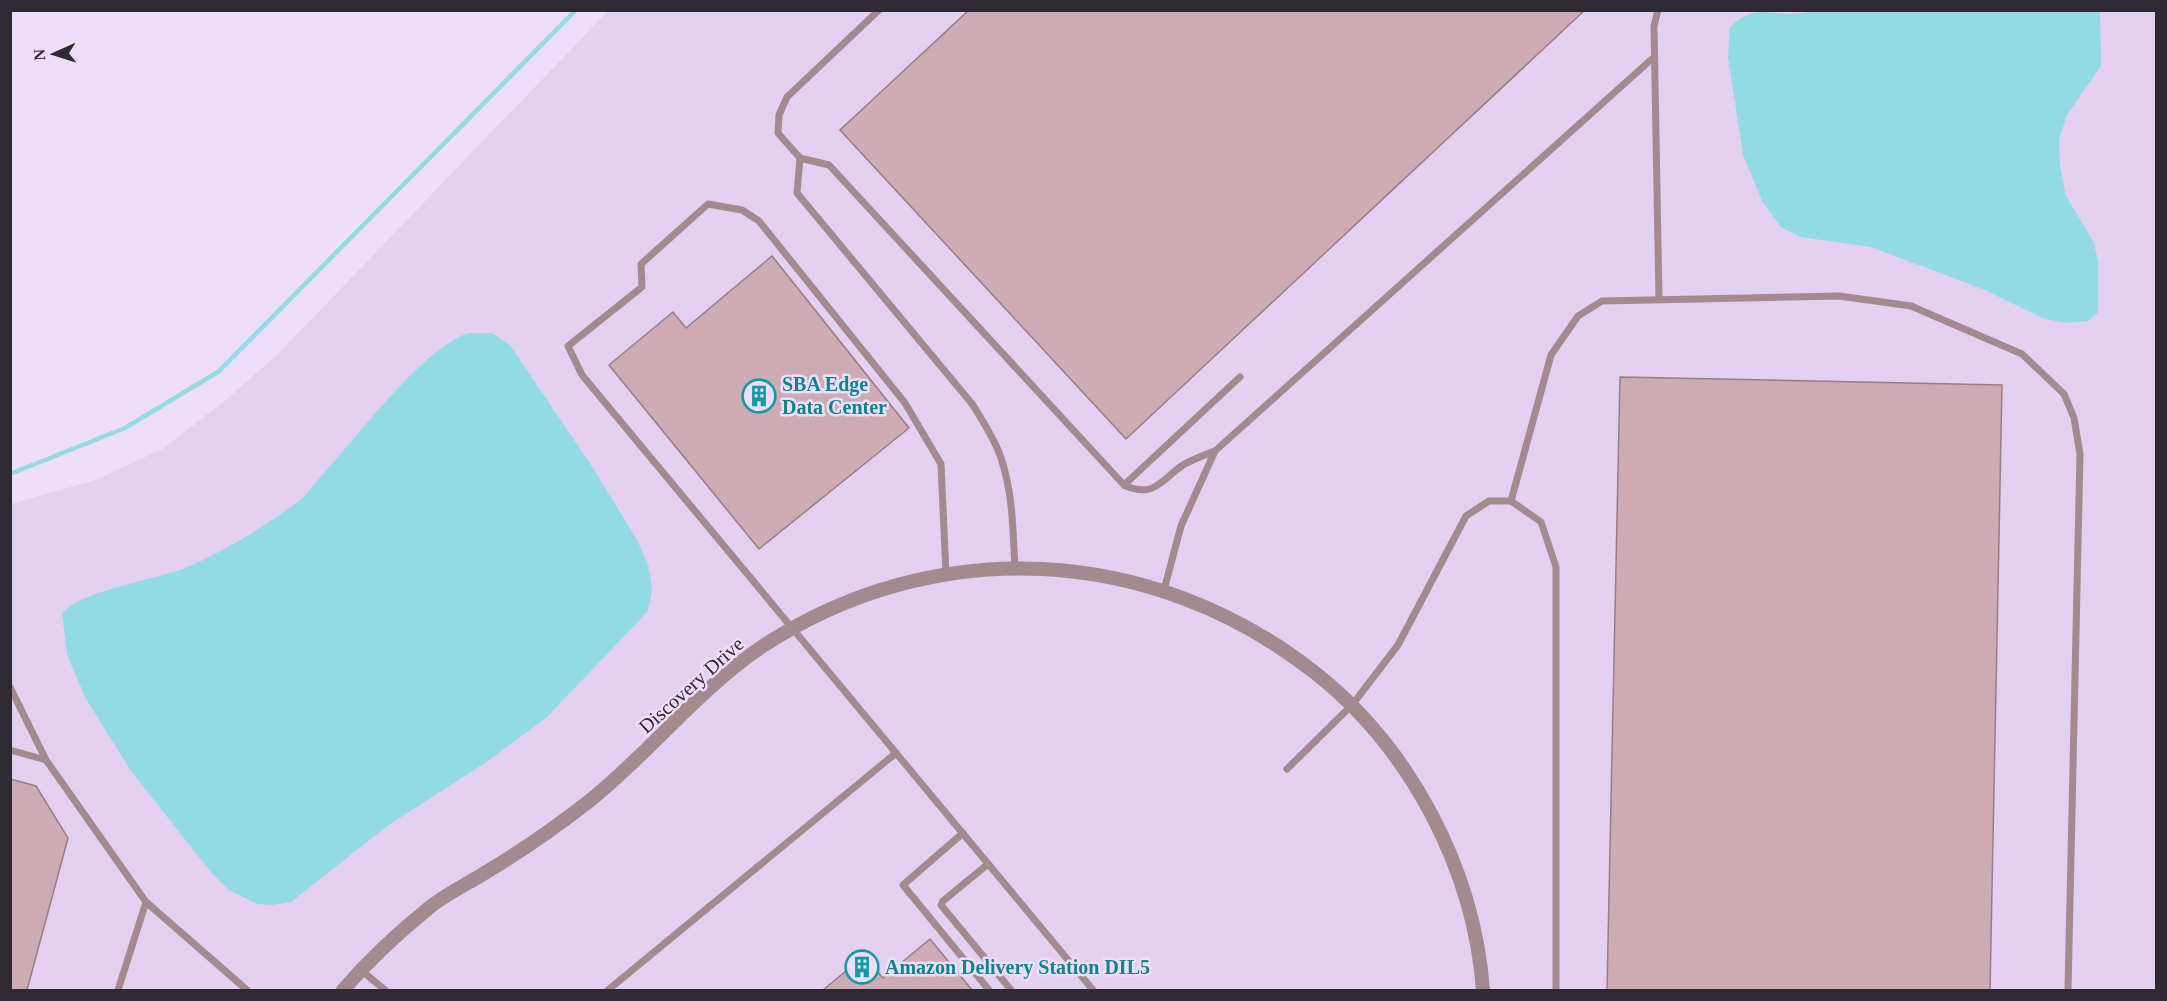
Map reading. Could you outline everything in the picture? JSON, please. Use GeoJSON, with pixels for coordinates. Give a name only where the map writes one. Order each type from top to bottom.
{"type":"FeatureCollection","features":[{"type":"Feature","properties":{"kind":"street","name":"Discovery Drive"},"geometry":{"type":"LineString","coordinates":[[343,990],[387,944],[433,905],[538,839],[586,804],[655,743],[720,679],[762,647],[857,598],[892,586],[946,574],[1042,568],[1126,579],[1198,602],[1261,633],[1334,687],[1393,754],[1417,790],[1453,860],[1476,936],[1483,990]]}},
{"type":"Feature","properties":{"kind":"lane"},"geometry":{"type":"LineString","coordinates":[[879,10],[788,97],[779,115],[778,133],[800,158],[829,165],[1124,485],[1135,490],[1155,488],[1185,464],[1215,451],[1654,57]]}},
{"type":"Feature","properties":{"kind":"lane"},"geometry":{"type":"LineString","coordinates":[[1658,10],[1654,26],[1654,57],[1659,299]]}},
{"type":"Feature","properties":{"kind":"lane"},"geometry":{"type":"LineString","coordinates":[[800,158],[797,193],[973,405],[990,433],[1001,458],[1008,485],[1015,569]]}},
{"type":"Feature","properties":{"kind":"lane"},"geometry":{"type":"LineString","coordinates":[[946,574],[941,464],[905,403],[759,221],[742,210],[708,204],[641,264],[642,287],[568,346],[582,375],[795,628],[1093,990]]}},
{"type":"Feature","properties":{"kind":"lane"},"geometry":{"type":"LineString","coordinates":[[1511,501],[1551,355],[1578,316],[1602,301],[1839,296],[1911,306],[2022,354],[2064,394],[2074,418],[2080,454],[2068,990]]}},
{"type":"Feature","properties":{"kind":"lane"},"geometry":{"type":"LineString","coordinates":[[1124,485],[1240,377]]}},
{"type":"Feature","properties":{"kind":"lane"},"geometry":{"type":"LineString","coordinates":[[1164,590],[1181,526],[1215,451]]}},
{"type":"Feature","properties":{"kind":"lane"},"geometry":{"type":"LineString","coordinates":[[1287,769],[1352,705],[1398,645],[1466,516],[1489,501],[1511,501],[1541,522],[1556,567],[1556,990]]}},
{"type":"Feature","properties":{"kind":"lane"},"geometry":{"type":"LineString","coordinates":[[10,687],[45,760],[146,902],[247,990]]}},
{"type":"Feature","properties":{"kind":"lane"},"geometry":{"type":"LineString","coordinates":[[10,750],[45,760]]}},
{"type":"Feature","properties":{"kind":"lane"},"geometry":{"type":"LineString","coordinates":[[608,990],[896,753]]}},
{"type":"Feature","properties":{"kind":"lane"},"geometry":{"type":"LineString","coordinates":[[963,833],[903,885],[989,990]]}},
{"type":"Feature","properties":{"kind":"lane"},"geometry":{"type":"LineString","coordinates":[[988,864],[941,905],[1011,990]]}},
{"type":"Feature","properties":{"kind":"lane"},"geometry":{"type":"LineString","coordinates":[[118,990],[146,902]]}},
{"type":"Feature","properties":{"kind":"lane"},"geometry":{"type":"LineString","coordinates":[[362,971],[385,990]]}},
{"type":"Feature","properties":{"kind":"shaded area"},"geometry":{"type":"Polygon","coordinates":[[[1821,10],[2100,11],[2101,66],[2067,115],[2059,139],[2060,167],[2066,196],[2093,241],[2098,260],[2098,312],[2088,321],[2065,323],[2042,318],[1983,289],[1871,247],[1800,237],[1781,227],[1762,201],[1743,155],[1728,57],[1730,27],[1745,16],[1757,12],[1791,14],[1821,10]]]}},
{"type":"Feature","properties":{"kind":"shaded area"},"geometry":{"type":"Polygon","coordinates":[[[608,11],[2156,11],[2156,990],[11,990],[11,504],[96,480],[162,449],[221,404],[279,353],[608,11]]]}},
{"type":"Feature","properties":{"kind":"shaded area"},"geometry":{"type":"Polygon","coordinates":[[[468,333],[492,333],[510,345],[593,468],[637,540],[649,567],[652,591],[648,611],[546,718],[485,763],[390,824],[291,902],[272,905],[257,904],[229,890],[210,871],[131,771],[86,699],[67,655],[62,613],[86,598],[102,592],[171,573],[199,562],[242,539],[282,513],[307,493],[412,374],[450,342],[468,333]]]}},
{"type":"Feature","properties":{"kind":"building"},"geometry":{"type":"Polygon","coordinates":[[[969,10],[1585,10],[1126,439],[840,130],[969,10]]]}},
{"type":"Feature","properties":{"kind":"building","name":"SBA Edge Data Center"},"geometry":{"type":"Polygon","coordinates":[[[772,256],[909,428],[759,549],[609,365],[673,312],[686,328],[772,256]]]}},
{"type":"Feature","properties":{"kind":"building"},"geometry":{"type":"Polygon","coordinates":[[[1620,377],[2002,385],[1990,990],[1607,990],[1620,377]]]}},
{"type":"Feature","properties":{"kind":"building"},"geometry":{"type":"Polygon","coordinates":[[[10,779],[36,786],[68,838],[27,990],[10,990],[10,779]]]}},
{"type":"Feature","properties":{"kind":"building"},"geometry":{"type":"Polygon","coordinates":[[[930,939],[972,990],[823,990],[864,956],[883,978],[930,939]]]}},
{"type":"Feature","properties":{"kind":"waterway"},"geometry":{"type":"LineString","coordinates":[[10,474],[125,428],[218,372],[576,10]]}},
{"type":"Feature","properties":{"kind":"place","name":"SBA Edge Data Center"},"geometry":{"type":"Point","coordinates":[759,396]}},
{"type":"Feature","properties":{"kind":"place","name":"Amazon Delivery Station DIL5"},"geometry":{"type":"Point","coordinates":[862,967]}}]}
